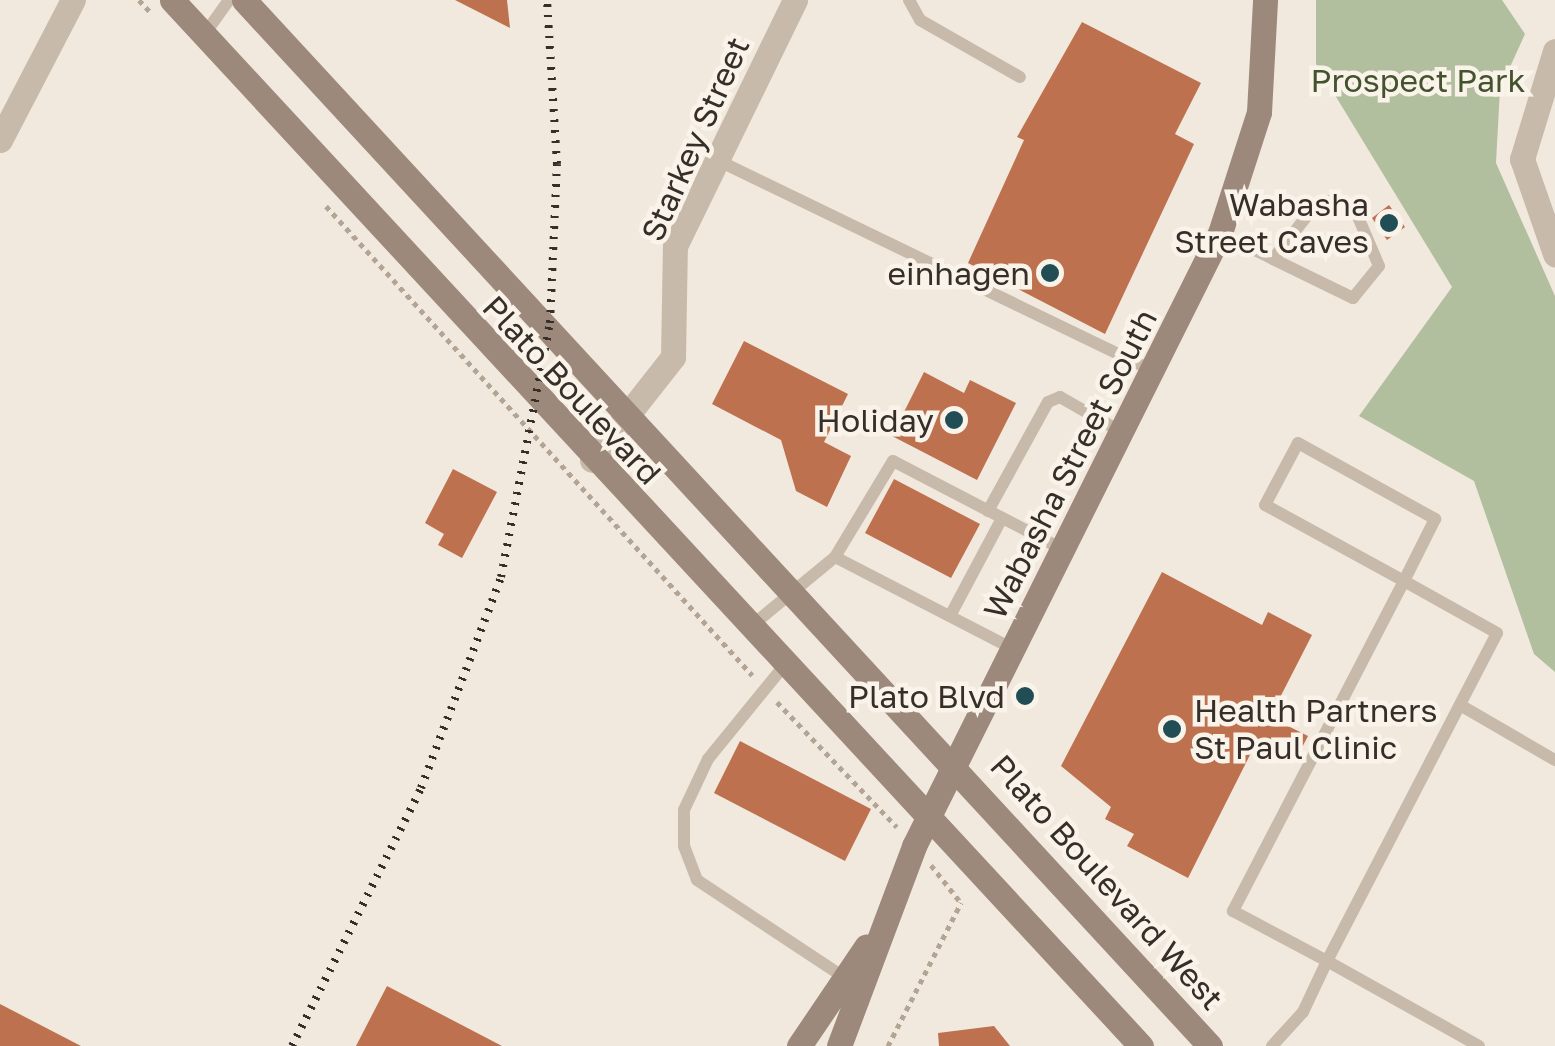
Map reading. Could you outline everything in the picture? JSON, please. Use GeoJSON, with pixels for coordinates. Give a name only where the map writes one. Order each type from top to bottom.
{"type":"FeatureCollection","features":[{"type":"Feature","properties":{"kind":"main road","name":"Plato Boulevard"},"geometry":{"type":"LineString","coordinates":[[172,0],[926,822]]}},
{"type":"Feature","properties":{"kind":"main road","name":"Plato Boulevard"},"geometry":{"type":"LineString","coordinates":[[244,0],[955,762]]}},
{"type":"Feature","properties":{"kind":"main road","name":"Wabasha Street South"},"geometry":{"type":"LineString","coordinates":[[838,1046],[872,940],[926,822],[1220,232],[1260,112],[1265,0]]}},
{"type":"Feature","properties":{"kind":"main road","name":"Plato Boulevard West"},"geometry":{"type":"LineString","coordinates":[[955,762],[1210,1046]]}},
{"type":"Feature","properties":{"kind":"main road"},"geometry":{"type":"LineString","coordinates":[[926,822],[1141,1046]]}},
{"type":"Feature","properties":{"kind":"main road","name":"Wabasha Street South"},"geometry":{"type":"LineString","coordinates":[[799,1046],[842,976],[872,940]]}},
{"type":"Feature","properties":{"kind":"street"},"geometry":{"type":"LineString","coordinates":[[0,140],[73,0]]}},
{"type":"Feature","properties":{"kind":"street","name":"Starkey Street"},"geometry":{"type":"LineString","coordinates":[[592,460],[633,416],[673,357],[675,246],[795,0]]}},
{"type":"Feature","properties":{"kind":"street"},"geometry":{"type":"LineString","coordinates":[[1555,51],[1529,112],[1522,159],[1555,254]]}},
{"type":"Feature","properties":{"kind":"lane"},"geometry":{"type":"LineString","coordinates":[[204,36],[229,0]]}},
{"type":"Feature","properties":{"kind":"lane"},"geometry":{"type":"LineString","coordinates":[[909,0],[920,20],[1020,77]]}},
{"type":"Feature","properties":{"kind":"lane"},"geometry":{"type":"LineString","coordinates":[[717,160],[1153,370]]}},
{"type":"Feature","properties":{"kind":"lane"},"geometry":{"type":"LineString","coordinates":[[1220,232],[1273,259],[1353,298],[1379,266],[1356,212],[1330,201],[1314,206],[1273,259]]}},
{"type":"Feature","properties":{"kind":"lane"},"geometry":{"type":"LineString","coordinates":[[988,511],[1048,402],[1060,397],[1122,433]]}},
{"type":"Feature","properties":{"kind":"lane"},"geometry":{"type":"LineString","coordinates":[[1272,1046],[1303,1012],[1327,961],[1460,705],[1494,626],[1404,581],[1266,505],[1298,443],[1435,519],[1404,581],[1233,906],[1327,961],[1479,1046]]}},
{"type":"Feature","properties":{"kind":"lane"},"geometry":{"type":"LineString","coordinates":[[748,628],[798,592],[835,556],[892,460],[1064,550]]}},
{"type":"Feature","properties":{"kind":"lane"},"geometry":{"type":"LineString","coordinates":[[950,616],[1002,518]]}},
{"type":"Feature","properties":{"kind":"lane"},"geometry":{"type":"LineString","coordinates":[[835,556],[1013,649]]}},
{"type":"Feature","properties":{"kind":"lane"},"geometry":{"type":"LineString","coordinates":[[783,667],[708,759],[684,810],[684,846],[697,880],[842,976]]}},
{"type":"Feature","properties":{"kind":"lane"},"geometry":{"type":"LineString","coordinates":[[1460,705],[1555,760]]}},
{"type":"Feature","properties":{"kind":"path"},"geometry":{"type":"LineString","coordinates":[[139,0],[166,29]]}},
{"type":"Feature","properties":{"kind":"path"},"geometry":{"type":"LineString","coordinates":[[323,203],[876,808]]}},
{"type":"Feature","properties":{"kind":"path"},"geometry":{"type":"LineString","coordinates":[[888,1046],[960,900]]}},
{"type":"Feature","properties":{"kind":"green space","name":"Prospect Park"},"geometry":{"type":"Polygon","coordinates":[[[1316,0],[1502,0],[1525,34],[1500,89],[1496,163],[1555,296],[1555,672],[1534,654],[1474,481],[1359,416],[1452,287],[1316,64],[1316,0]]]}},
{"type":"Feature","properties":{"kind":"building"},"geometry":{"type":"Polygon","coordinates":[[[455,0],[507,0],[510,28],[455,0]]]}},
{"type":"Feature","properties":{"kind":"building"},"geometry":{"type":"Polygon","coordinates":[[[1082,22],[1201,83],[1175,134],[1194,144],[1105,334],[968,263],[1024,140],[1017,137],[1082,22]]]}},
{"type":"Feature","properties":{"kind":"building","name":"Wabasha Street Caves"},"geometry":{"type":"Polygon","coordinates":[[[1389,205],[1405,227],[1387,240],[1372,218],[1389,205]]]}},
{"type":"Feature","properties":{"kind":"building"},"geometry":{"type":"Polygon","coordinates":[[[744,341],[848,394],[824,442],[851,456],[827,507],[796,491],[781,440],[712,404],[744,341]]]}},
{"type":"Feature","properties":{"kind":"building","name":"Holiday"},"geometry":{"type":"Polygon","coordinates":[[[924,372],[964,393],[970,380],[1016,403],[977,480],[892,436],[924,372]]]}},
{"type":"Feature","properties":{"kind":"building"},"geometry":{"type":"Polygon","coordinates":[[[453,469],[497,492],[462,558],[438,545],[444,534],[425,523],[453,469]]]}},
{"type":"Feature","properties":{"kind":"building"},"geometry":{"type":"Polygon","coordinates":[[[894,479],[980,524],[951,578],[865,533],[894,479]]]}},
{"type":"Feature","properties":{"kind":"building","name":"Health Partners St Paul Clinic"},"geometry":{"type":"Polygon","coordinates":[[[1162,572],[1262,625],[1268,612],[1312,635],[1270,717],[1308,736],[1295,761],[1257,741],[1188,878],[1127,846],[1134,834],[1105,819],[1111,807],[1061,766],[1162,572]]]}},
{"type":"Feature","properties":{"kind":"building"},"geometry":{"type":"Polygon","coordinates":[[[740,741],[871,809],[845,861],[714,793],[740,741]]]}},
{"type":"Feature","properties":{"kind":"building"},"geometry":{"type":"Polygon","coordinates":[[[387,986],[502,1046],[356,1046],[387,986]]]}},
{"type":"Feature","properties":{"kind":"building"},"geometry":{"type":"Polygon","coordinates":[[[0,1004],[81,1046],[0,1046],[0,1004]]]}},
{"type":"Feature","properties":{"kind":"building"},"geometry":{"type":"Polygon","coordinates":[[[994,1026],[1010,1046],[939,1046],[938,1033],[994,1026]]]}},
{"type":"Feature","properties":{"kind":"railway"},"geometry":{"type":"LineString","coordinates":[[292,1046],[421,788],[501,577],[550,323],[557,164],[547,0]]}},
{"type":"Feature","properties":{"kind":"place","name":"Wabasha Street Caves"},"geometry":{"type":"Point","coordinates":[1389,223]}},
{"type":"Feature","properties":{"kind":"place","name":"einhagen"},"geometry":{"type":"Point","coordinates":[1050,273]}},
{"type":"Feature","properties":{"kind":"place","name":"Holiday"},"geometry":{"type":"Point","coordinates":[954,420]}},
{"type":"Feature","properties":{"kind":"place","name":"Plato Blvd"},"geometry":{"type":"Point","coordinates":[1025,696]}},
{"type":"Feature","properties":{"kind":"place","name":"Health Partners St Paul Clinic"},"geometry":{"type":"Point","coordinates":[1172,729]}}]}
